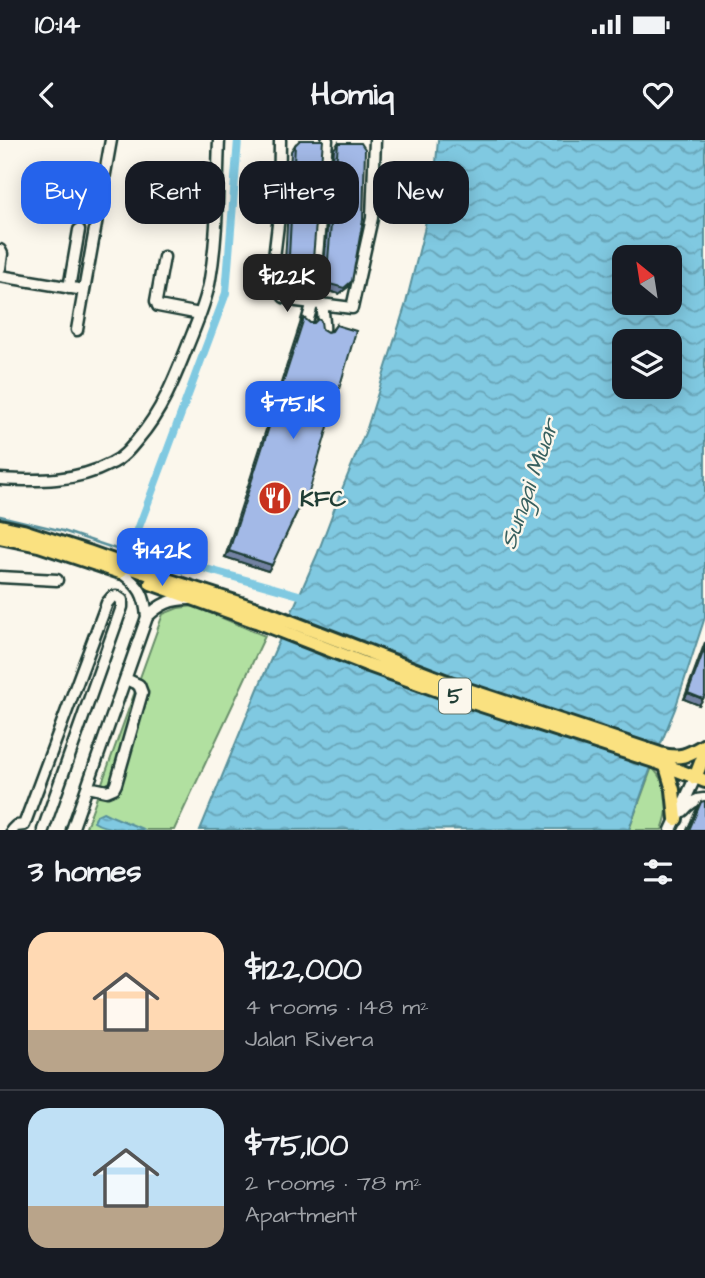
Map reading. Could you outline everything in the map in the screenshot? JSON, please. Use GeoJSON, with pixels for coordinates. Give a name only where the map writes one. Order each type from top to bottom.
{"type":"FeatureCollection","features":[{"type":"Feature","properties":{"kind":"main road","name":"5"},"geometry":{"type":"LineString","coordinates":[[0,526],[23,531],[161,578],[258,615],[366,664],[466,700],[661,761],[700,780]]}},
{"type":"Feature","properties":{"kind":"main road","name":"5"},"geometry":{"type":"LineString","coordinates":[[0,537],[40,545],[194,599],[258,615]]}},
{"type":"Feature","properties":{"kind":"main road","name":"5"},"geometry":{"type":"LineString","coordinates":[[661,761],[683,756],[705,745]]}},
{"type":"Feature","properties":{"kind":"main road"},"geometry":{"type":"LineString","coordinates":[[700,780],[705,752]]}},
{"type":"Feature","properties":{"kind":"main road"},"geometry":{"type":"LineString","coordinates":[[661,761],[673,790],[673,825]]}},
{"type":"Feature","properties":{"kind":"street"},"geometry":{"type":"LineString","coordinates":[[77,330],[111,140]]}},
{"type":"Feature","properties":{"kind":"street"},"geometry":{"type":"LineString","coordinates":[[0,479],[52,481],[110,465],[151,425],[174,381],[211,279],[219,140]]}},
{"type":"Feature","properties":{"kind":"street"},"geometry":{"type":"LineString","coordinates":[[280,140],[279,216],[272,275],[274,282],[284,297],[352,307],[372,218],[375,140]]}},
{"type":"Feature","properties":{"kind":"street"},"geometry":{"type":"LineString","coordinates":[[324,331],[318,303],[327,140]]}},
{"type":"Feature","properties":{"kind":"street"},"geometry":{"type":"LineString","coordinates":[[69,288],[79,230]]}},
{"type":"Feature","properties":{"kind":"street"},"geometry":{"type":"LineString","coordinates":[[0,250],[0,268]]}},
{"type":"Feature","properties":{"kind":"street"},"geometry":{"type":"LineString","coordinates":[[75,252],[91,255]]}},
{"type":"Feature","properties":{"kind":"street"},"geometry":{"type":"LineString","coordinates":[[164,257],[156,304],[200,314]]}},
{"type":"Feature","properties":{"kind":"street"},"geometry":{"type":"LineString","coordinates":[[0,276],[84,290]]}},
{"type":"Feature","properties":{"kind":"street"},"geometry":{"type":"LineString","coordinates":[[307,322],[318,303]]}},
{"type":"Feature","properties":{"kind":"street"},"geometry":{"type":"LineString","coordinates":[[122,573],[133,580],[141,590],[147,617]]}},
{"type":"Feature","properties":{"kind":"street"},"geometry":{"type":"LineString","coordinates":[[0,577],[57,580]]}},
{"type":"Feature","properties":{"kind":"street"},"geometry":{"type":"LineString","coordinates":[[12,830],[19,825],[25,828],[107,603],[116,596],[122,600],[121,607],[43,830]]}},
{"type":"Feature","properties":{"kind":"street"},"geometry":{"type":"LineString","coordinates":[[72,830],[147,617],[155,608],[165,603],[177,599],[194,599]]}},
{"type":"Feature","properties":{"kind":"street"},"geometry":{"type":"LineString","coordinates":[[88,787],[107,791],[116,784],[142,693],[139,685],[125,679]]}},
{"type":"Feature","properties":{"kind":"street"},"geometry":{"type":"LineString","coordinates":[[673,825],[700,780]]}},
{"type":"Feature","properties":{"kind":"street"},"geometry":{"type":"LineString","coordinates":[[673,825],[689,804],[705,799]]}},
{"type":"Feature","properties":{"kind":"green space"},"geometry":{"type":"Polygon","coordinates":[[[194,606],[265,636],[174,830],[85,830],[163,614],[194,606]]]}},
{"type":"Feature","properties":{"kind":"green space"},"geometry":{"type":"Polygon","coordinates":[[[652,767],[662,782],[667,797],[667,813],[662,830],[629,830],[652,767]]]}},
{"type":"Feature","properties":{"kind":"water","name":"Sungai Muar"},"geometry":{"type":"Polygon","coordinates":[[[438,140],[705,140],[705,617],[675,709],[629,829],[200,830],[317,555],[367,428],[406,303],[425,224],[469,224],[469,161],[436,161],[438,140]]]}},
{"type":"Feature","properties":{"kind":"water"},"geometry":{"type":"Polygon","coordinates":[[[103,812],[145,830],[125,830],[99,825],[94,822],[97,815],[103,812]]]}},
{"type":"Feature","properties":{"kind":"building"},"geometry":{"type":"Polygon","coordinates":[[[300,140],[323,140],[321,161],[294,161],[295,145],[300,140]]]}},
{"type":"Feature","properties":{"kind":"building"},"geometry":{"type":"Polygon","coordinates":[[[338,143],[361,143],[365,149],[363,220],[352,281],[344,288],[326,283],[331,224],[359,224],[359,161],[336,161],[338,143]]]}},
{"type":"Feature","properties":{"kind":"building"},"geometry":{"type":"Polygon","coordinates":[[[291,224],[316,224],[311,282],[293,279],[288,274],[291,224]]]}},
{"type":"Feature","properties":{"kind":"building"},"geometry":{"type":"Polygon","coordinates":[[[304,318],[310,323],[318,319],[322,329],[327,332],[332,331],[336,325],[356,331],[306,502],[302,501],[272,565],[229,551],[304,318]]]}},
{"type":"Feature","properties":{"kind":"building"},"geometry":{"type":"Polygon","coordinates":[[[705,647],[705,695],[703,699],[688,693],[705,647]]]}},
{"type":"Feature","properties":{"kind":"building"},"geometry":{"type":"Polygon","coordinates":[[[705,801],[705,830],[689,830],[701,802],[705,801]]]}},
{"type":"Feature","properties":{"kind":"waterway"},"geometry":{"type":"LineString","coordinates":[[150,562],[130,551],[226,293],[238,140]]}},
{"type":"Feature","properties":{"kind":"waterway"},"geometry":{"type":"LineString","coordinates":[[0,516],[130,551]]}},
{"type":"Feature","properties":{"kind":"waterway"},"geometry":{"type":"LineString","coordinates":[[160,565],[184,570],[199,567],[306,597]]}},
{"type":"Feature","properties":{"kind":"place","name":"KFC"},"geometry":{"type":"Point","coordinates":[275,498]}}]}
